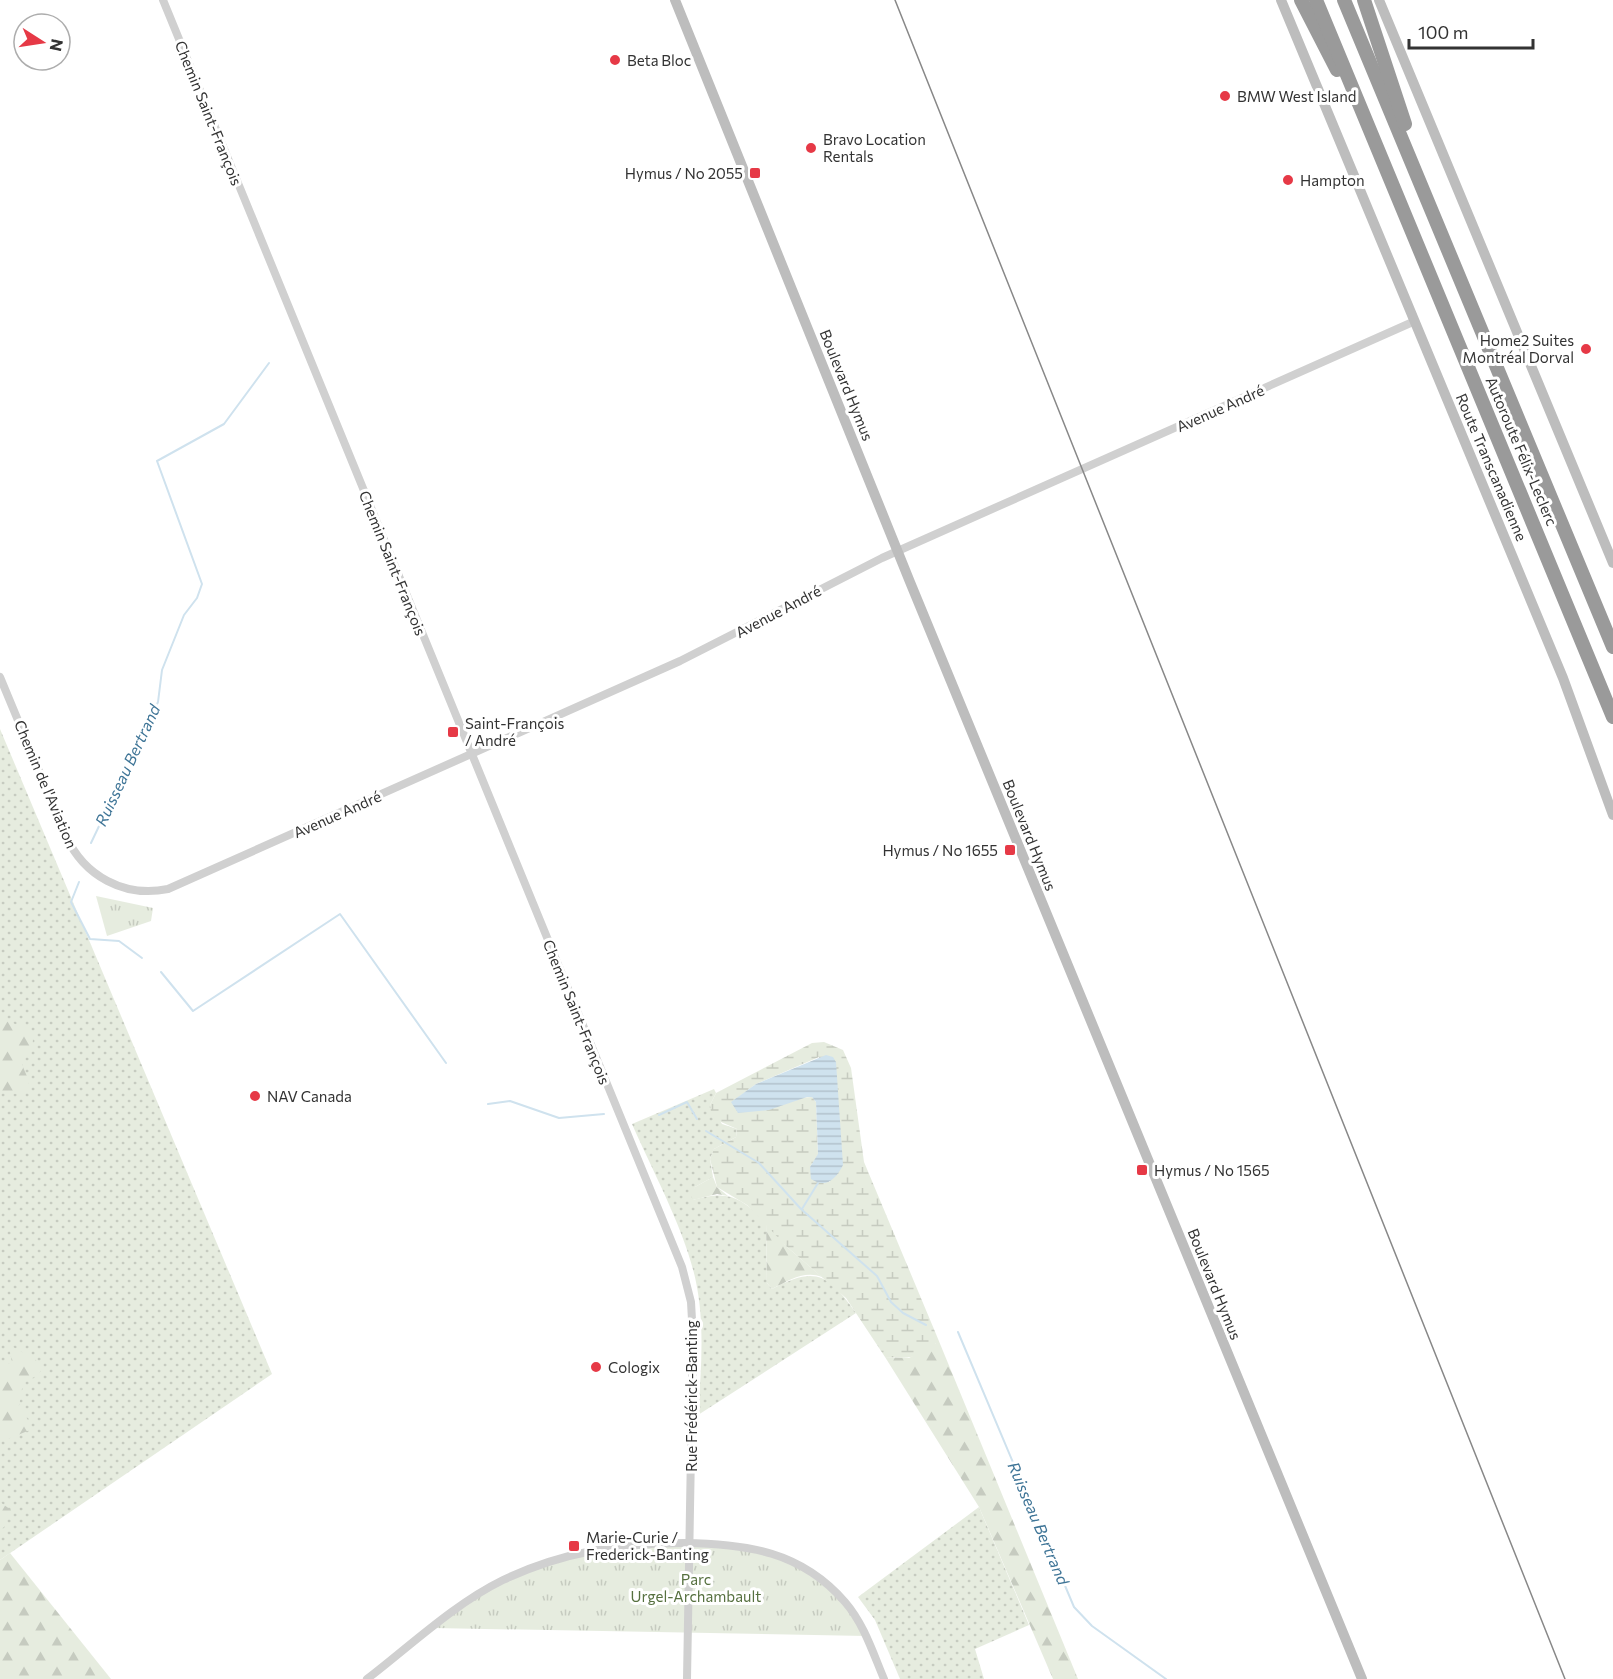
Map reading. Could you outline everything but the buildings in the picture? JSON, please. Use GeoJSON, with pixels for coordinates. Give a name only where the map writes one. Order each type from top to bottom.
{"type":"FeatureCollection","features":[{"type":"Feature","properties":{"kind":"highway"},"geometry":{"type":"LineString","coordinates":[[1301,0],[1382,157]]}},
{"type":"Feature","properties":{"kind":"highway","name":"Autoroute Félix-Leclerc"},"geometry":{"type":"LineString","coordinates":[[1316,0],[1613,717]]}},
{"type":"Feature","properties":{"kind":"highway","name":"Autoroute Félix-Leclerc"},"geometry":{"type":"LineString","coordinates":[[1344,0],[1613,647]]}},
{"type":"Feature","properties":{"kind":"highway"},"geometry":{"type":"LineString","coordinates":[[1364,0],[1435,217]]}},
{"type":"Feature","properties":{"kind":"street","name":"Chemin Saint-François"},"geometry":{"type":"LineString","coordinates":[[163,0],[623,1125]]}},
{"type":"Feature","properties":{"kind":"street","name":"Boulevard Hymus"},"geometry":{"type":"LineString","coordinates":[[675,0],[898,551],[1362,1679]]}},
{"type":"Feature","properties":{"kind":"street","name":"Route Transcanadienne"},"geometry":{"type":"LineString","coordinates":[[1281,0],[1563,678],[1613,815]]}},
{"type":"Feature","properties":{"kind":"street"},"geometry":{"type":"LineString","coordinates":[[1379,0],[1613,563]]}},
{"type":"Feature","properties":{"kind":"street","name":"Avenue André"},"geometry":{"type":"LineString","coordinates":[[139,891],[175,887],[471,755],[690,657],[898,551],[1415,321]]}},
{"type":"Feature","properties":{"kind":"street","name":"Chemin de l'Aviation"},"geometry":{"type":"LineString","coordinates":[[0,677],[76,854],[91,870],[105,880],[139,891]]}},
{"type":"Feature","properties":{"kind":"street","name":"Rue Frédérick-Banting"},"geometry":{"type":"LineString","coordinates":[[623,1125],[682,1267],[691,1302],[693,1338],[687,1679]]}},
{"type":"Feature","properties":{"kind":"street"},"geometry":{"type":"LineString","coordinates":[[367,1679],[463,1606],[501,1581],[549,1561],[602,1547],[637,1543],[733,1544],[766,1550],[816,1576],[844,1602],[859,1623],[884,1679]]}},
{"type":"Feature","properties":{"kind":"green space"},"geometry":{"type":"Polygon","coordinates":[[[0,729],[272,1374],[0,1560],[0,729]]]}},
{"type":"Feature","properties":{"kind":"green space"},"geometry":{"type":"Polygon","coordinates":[[[96,896],[153,908],[151,921],[107,936],[96,896]]]}},
{"type":"Feature","properties":{"kind":"green space"},"geometry":{"type":"Polygon","coordinates":[[[0,1019],[22,1027],[28,1031],[33,1040],[32,1046],[22,1061],[29,1083],[24,1094],[0,1093],[0,1019]]]}},
{"type":"Feature","properties":{"kind":"green space"},"geometry":{"type":"Polygon","coordinates":[[[824,1042],[843,1050],[851,1068],[864,1162],[936,1334],[936,1343],[918,1355],[885,1357],[846,1298],[787,1247],[747,1205],[717,1187],[710,1159],[714,1149],[736,1137],[737,1129],[712,1118],[710,1105],[716,1093],[812,1043],[824,1042]],[[819,1057],[756,1084],[732,1102],[812,1097],[816,1102],[818,1155],[810,1167],[830,1182],[819,1057]]]}},
{"type":"Feature","properties":{"kind":"green space"},"geometry":{"type":"Polygon","coordinates":[[[714,1089],[716,1093],[710,1105],[722,1124],[737,1129],[736,1137],[714,1149],[710,1159],[713,1177],[695,1187],[693,1200],[716,1196],[733,1198],[741,1201],[766,1222],[767,1283],[772,1289],[799,1277],[820,1277],[837,1289],[856,1313],[698,1415],[701,1315],[696,1282],[677,1223],[632,1124],[714,1089]]]}},
{"type":"Feature","properties":{"kind":"green space"},"geometry":{"type":"Polygon","coordinates":[[[713,1177],[717,1187],[728,1196],[717,1194],[693,1200],[691,1195],[695,1187],[713,1177]]]}},
{"type":"Feature","properties":{"kind":"green space"},"geometry":{"type":"Polygon","coordinates":[[[766,1222],[787,1247],[822,1277],[802,1276],[772,1289],[767,1283],[766,1222]]]}},
{"type":"Feature","properties":{"kind":"green space"},"geometry":{"type":"Polygon","coordinates":[[[936,1334],[1078,1679],[1053,1679],[979,1507],[885,1357],[909,1358],[936,1343],[936,1334]]]}},
{"type":"Feature","properties":{"kind":"green space"},"geometry":{"type":"Polygon","coordinates":[[[13,1347],[35,1359],[42,1369],[38,1375],[23,1383],[19,1406],[28,1420],[30,1430],[3,1441],[0,1440],[0,1365],[12,1363],[10,1352],[13,1347]]]}},
{"type":"Feature","properties":{"kind":"green space"},"geometry":{"type":"Polygon","coordinates":[[[0,1502],[11,1510],[4,1527],[0,1530],[0,1502]]]}},
{"type":"Feature","properties":{"kind":"green space"},"geometry":{"type":"Polygon","coordinates":[[[979,1507],[1029,1625],[975,1649],[984,1679],[900,1679],[875,1620],[858,1597],[979,1507]]]}},
{"type":"Feature","properties":{"kind":"green space","name":"Parc Urgel-Archambault"},"geometry":{"type":"Polygon","coordinates":[[[733,1544],[791,1561],[845,1602],[866,1636],[434,1628],[501,1581],[593,1549],[733,1544]]]}},
{"type":"Feature","properties":{"kind":"green space"},"geometry":{"type":"Polygon","coordinates":[[[10,1553],[111,1679],[0,1679],[0,1560],[10,1553]]]}},
{"type":"Feature","properties":{"kind":"water"},"geometry":{"type":"Polygon","coordinates":[[[826,1055],[833,1057],[836,1062],[843,1165],[834,1178],[821,1183],[811,1179],[810,1167],[818,1154],[816,1102],[812,1097],[769,1110],[738,1113],[731,1102],[756,1084],[826,1055]]]}},
{"type":"Feature","properties":{"kind":"waterway","name":"Ruisseau Bertrand"},"geometry":{"type":"LineString","coordinates":[[91,843],[158,702],[162,670],[184,615],[197,598],[202,584],[157,461],[224,424],[269,363]]}},
{"type":"Feature","properties":{"kind":"waterway","name":"Ruisseau Bertrand"},"geometry":{"type":"LineString","coordinates":[[79,882],[71,902],[90,939],[119,941],[142,958]]}},
{"type":"Feature","properties":{"kind":"waterway","name":"Ruisseau Bertrand"},"geometry":{"type":"LineString","coordinates":[[161,972],[193,1011],[340,914],[446,1063]]}},
{"type":"Feature","properties":{"kind":"waterway","name":"Ruisseau Bertrand"},"geometry":{"type":"LineString","coordinates":[[488,1104],[510,1101],[559,1118],[604,1114]]}},
{"type":"Feature","properties":{"kind":"waterway","name":"Ruisseau Bertrand"},"geometry":{"type":"LineString","coordinates":[[659,1115],[687,1102],[697,1119]]}},
{"type":"Feature","properties":{"kind":"waterway","name":"Ruisseau Bertrand"},"geometry":{"type":"LineString","coordinates":[[706,1131],[759,1163],[801,1209],[877,1276],[891,1302],[903,1313],[926,1325]]}},
{"type":"Feature","properties":{"kind":"waterway"},"geometry":{"type":"LineString","coordinates":[[802,1209],[818,1183]]}},
{"type":"Feature","properties":{"kind":"waterway","name":"Ruisseau Bertrand"},"geometry":{"type":"LineString","coordinates":[[958,1332],[1074,1607],[1092,1626],[1166,1679]]}},
{"type":"Feature","properties":{"kind":"tram line"},"geometry":{"type":"LineString","coordinates":[[895,0],[1565,1679]]}},
{"type":"Feature","properties":{"kind":"place","name":"Beta Bloc"},"geometry":{"type":"Point","coordinates":[615,60]}},
{"type":"Feature","properties":{"kind":"place","name":"BMW West Island"},"geometry":{"type":"Point","coordinates":[1225,96]}},
{"type":"Feature","properties":{"kind":"place","name":"Bravo Location Rentals"},"geometry":{"type":"Point","coordinates":[811,148]}},
{"type":"Feature","properties":{"kind":"place","name":"Hymus / No 2055"},"geometry":{"type":"Point","coordinates":[755,173]}},
{"type":"Feature","properties":{"kind":"place","name":"Hampton"},"geometry":{"type":"Point","coordinates":[1288,180]}},
{"type":"Feature","properties":{"kind":"place","name":"Home2 Suites Montréal Dorval"},"geometry":{"type":"Point","coordinates":[1586,349]}},
{"type":"Feature","properties":{"kind":"place","name":"Saint-François / André"},"geometry":{"type":"Point","coordinates":[453,732]}},
{"type":"Feature","properties":{"kind":"place","name":"Hymus / No 1655"},"geometry":{"type":"Point","coordinates":[1010,850]}},
{"type":"Feature","properties":{"kind":"place","name":"NAV Canada"},"geometry":{"type":"Point","coordinates":[255,1096]}},
{"type":"Feature","properties":{"kind":"place","name":"Hymus / No 1565"},"geometry":{"type":"Point","coordinates":[1142,1170]}},
{"type":"Feature","properties":{"kind":"place","name":"Cologix"},"geometry":{"type":"Point","coordinates":[596,1367]}},
{"type":"Feature","properties":{"kind":"place","name":"Marie-Curie / Frederick-Banting"},"geometry":{"type":"Point","coordinates":[574,1546]}}]}
